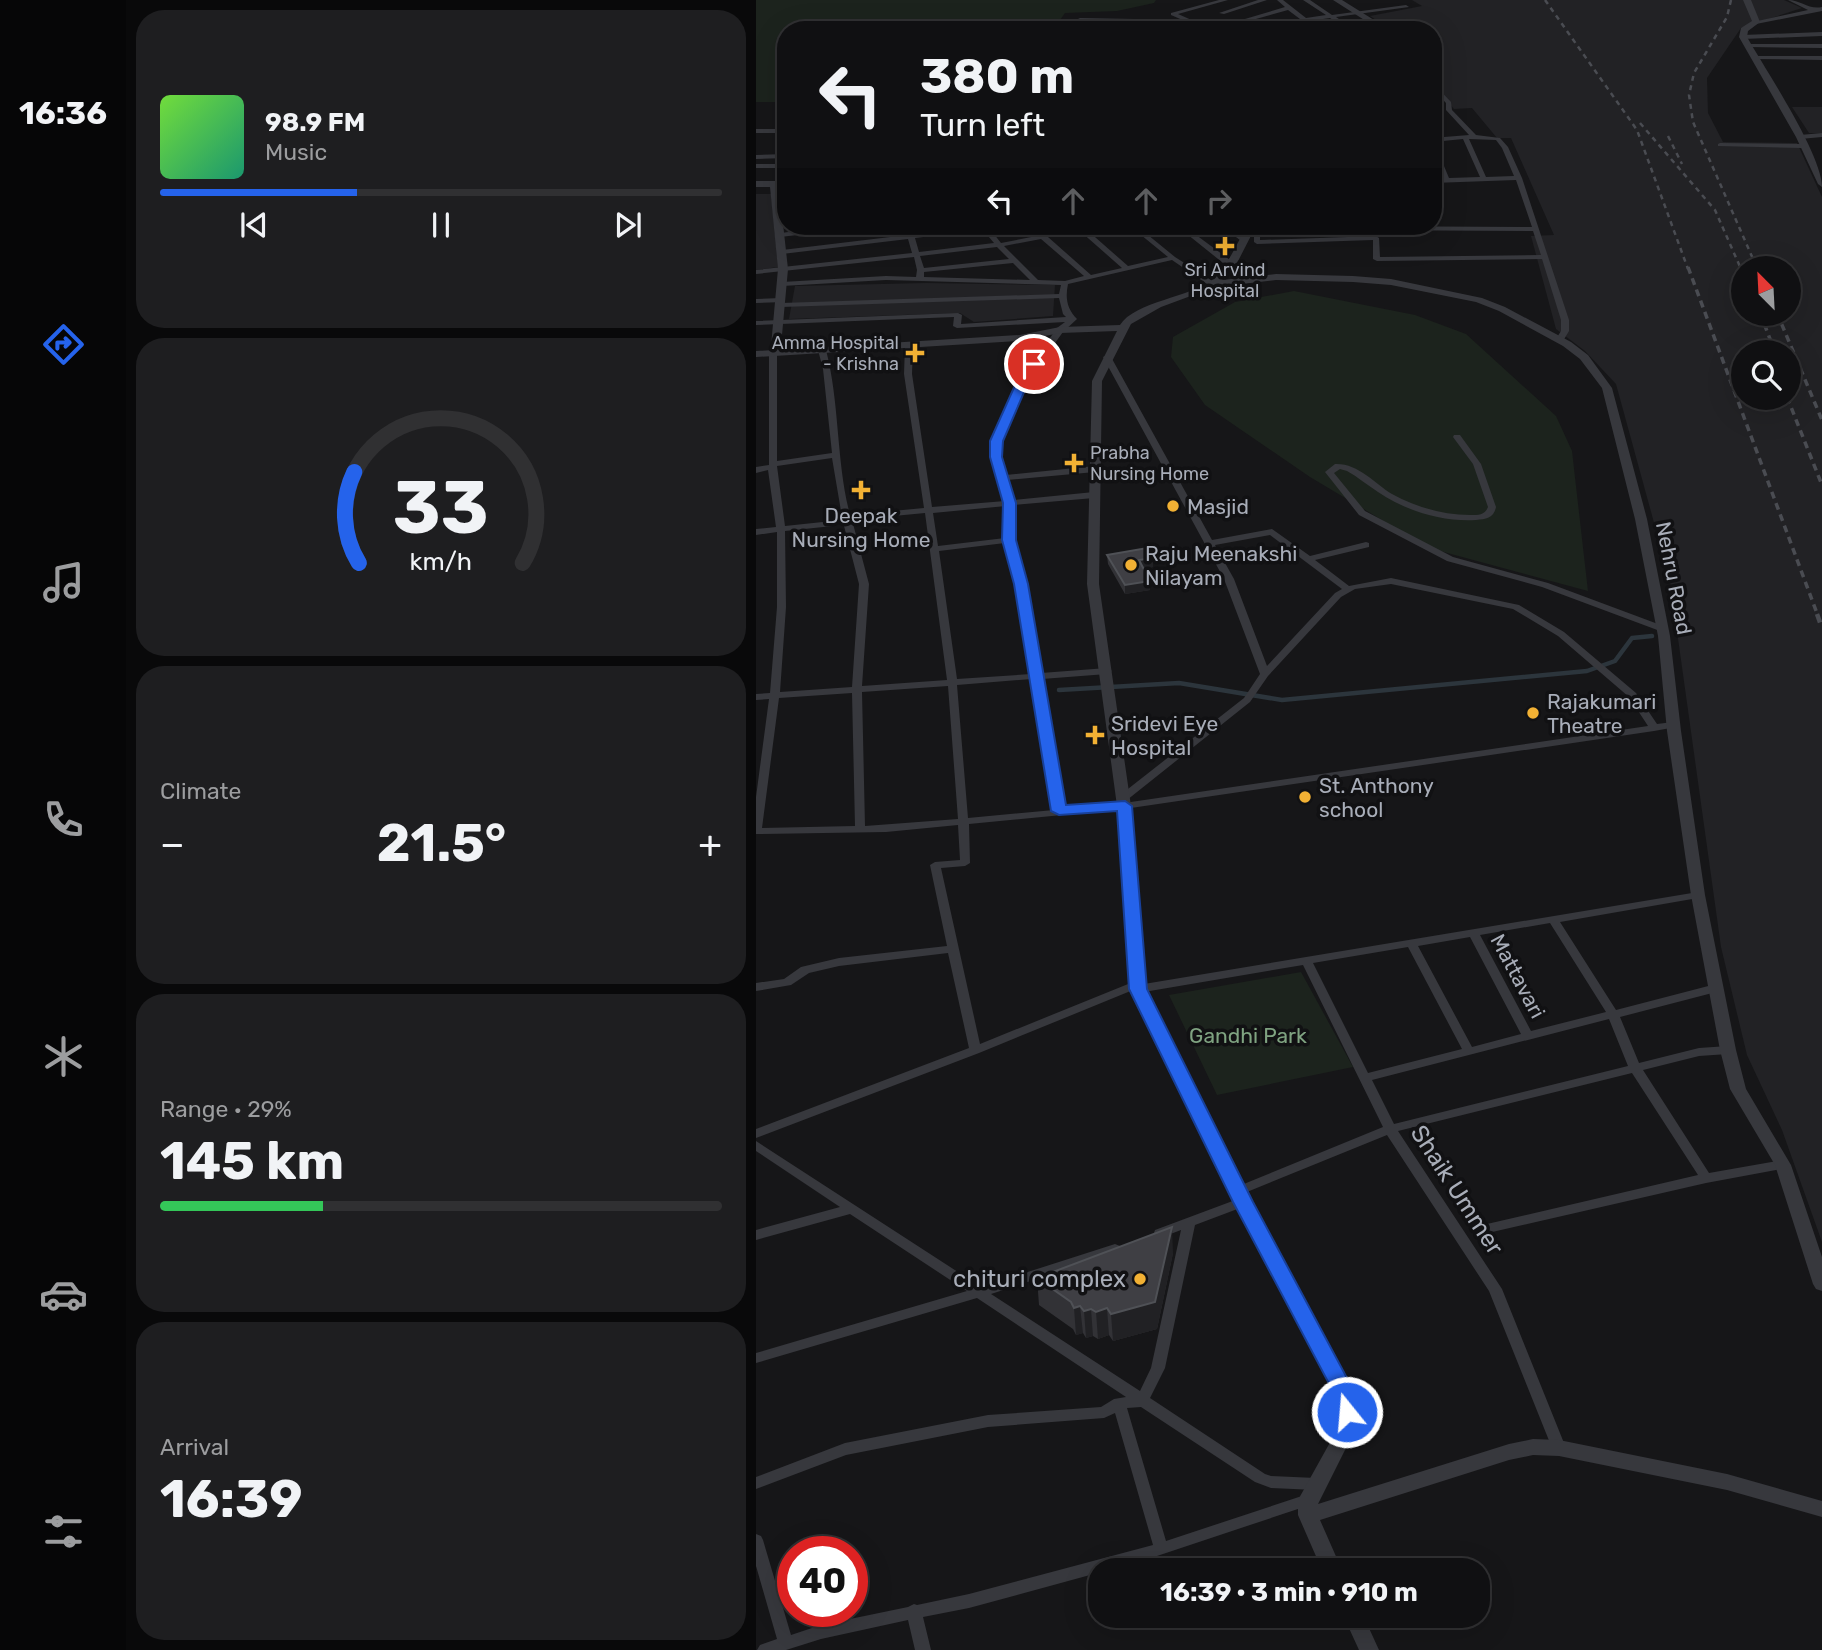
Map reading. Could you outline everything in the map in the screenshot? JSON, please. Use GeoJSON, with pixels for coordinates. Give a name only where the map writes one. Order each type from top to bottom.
{"type":"FeatureCollection","features":[{"type":"Feature","properties":{"kind":"street"},"geometry":{"type":"LineString","coordinates":[[1190,21],[1173,14],[1225,0]]}},
{"type":"Feature","properties":{"kind":"street"},"geometry":{"type":"LineString","coordinates":[[1222,13],[1252,6],[1247,3],[1252,1],[1264,0]]}},
{"type":"Feature","properties":{"kind":"street"},"geometry":{"type":"LineString","coordinates":[[1280,0],[1307,20]]}},
{"type":"Feature","properties":{"kind":"street"},"geometry":{"type":"LineString","coordinates":[[1306,0],[1337,21]]}},
{"type":"Feature","properties":{"kind":"street"},"geometry":{"type":"LineString","coordinates":[[1337,0],[1371,21]]}},
{"type":"Feature","properties":{"kind":"street"},"geometry":{"type":"LineString","coordinates":[[1298,21],[1406,7],[1388,0]]}},
{"type":"Feature","properties":{"kind":"street"},"geometry":{"type":"LineString","coordinates":[[1747,0],[1756,22]]}},
{"type":"Feature","properties":{"kind":"street"},"geometry":{"type":"LineString","coordinates":[[1791,0],[1814,11]]}},
{"type":"Feature","properties":{"kind":"street"},"geometry":{"type":"LineString","coordinates":[[1208,5],[1236,21]]}},
{"type":"Feature","properties":{"kind":"street"},"geometry":{"type":"LineString","coordinates":[[1256,21],[1288,8]]}},
{"type":"Feature","properties":{"kind":"street"},"geometry":{"type":"LineString","coordinates":[[1822,9],[1756,22],[1744,30],[1743,37],[1751,46],[1820,175],[1822,184]]}},
{"type":"Feature","properties":{"kind":"street"},"geometry":{"type":"LineString","coordinates":[[1080,20],[1135,21]]}},
{"type":"Feature","properties":{"kind":"street"},"geometry":{"type":"LineString","coordinates":[[1743,37],[1822,34]]}},
{"type":"Feature","properties":{"kind":"street"},"geometry":{"type":"LineString","coordinates":[[1751,46],[1822,46]]}},
{"type":"Feature","properties":{"kind":"street"},"geometry":{"type":"LineString","coordinates":[[1757,58],[1822,58]]}},
{"type":"Feature","properties":{"kind":"street"},"geometry":{"type":"LineString","coordinates":[[1442,95],[1449,103],[1449,110],[1475,138]]}},
{"type":"Feature","properties":{"kind":"street"},"geometry":{"type":"LineString","coordinates":[[756,131],[777,131]]}},
{"type":"Feature","properties":{"kind":"street"},"geometry":{"type":"LineString","coordinates":[[1720,145],[1801,141],[1822,135]]}},
{"type":"Feature","properties":{"kind":"street"},"geometry":{"type":"LineString","coordinates":[[1442,139],[1475,138],[1502,142],[1519,178],[1565,320],[1565,331],[1560,339]]}},
{"type":"Feature","properties":{"kind":"street"},"geometry":{"type":"LineString","coordinates":[[1466,139],[1483,180]]}},
{"type":"Feature","properties":{"kind":"street"},"geometry":{"type":"LineString","coordinates":[[756,157],[777,156]]}},
{"type":"Feature","properties":{"kind":"street"},"geometry":{"type":"LineString","coordinates":[[756,166],[777,166]]}},
{"type":"Feature","properties":{"kind":"street"},"geometry":{"type":"LineString","coordinates":[[1442,169],[1447,181]]}},
{"type":"Feature","properties":{"kind":"street"},"geometry":{"type":"LineString","coordinates":[[1442,181],[1519,178]]}},
{"type":"Feature","properties":{"kind":"street"},"geometry":{"type":"LineString","coordinates":[[756,184],[774,184],[773,201],[777,210]]}},
{"type":"Feature","properties":{"kind":"street"},"geometry":{"type":"LineString","coordinates":[[773,201],[777,201]]}},
{"type":"Feature","properties":{"kind":"street"},"geometry":{"type":"LineString","coordinates":[[1442,228],[1534,229]]}},
{"type":"Feature","properties":{"kind":"street"},"geometry":{"type":"LineString","coordinates":[[780,235],[783,269],[775,350],[773,466],[781,530],[782,604],[776,696],[756,831],[860,829],[964,822],[1673,725]]}},
{"type":"Feature","properties":{"kind":"street"},"geometry":{"type":"LineString","coordinates":[[832,235],[838,263]]}},
{"type":"Feature","properties":{"kind":"street"},"geometry":{"type":"LineString","coordinates":[[910,235],[920,275]]}},
{"type":"Feature","properties":{"kind":"street"},"geometry":{"type":"LineString","coordinates":[[782,252],[931,235]]}},
{"type":"Feature","properties":{"kind":"street"},"geometry":{"type":"LineString","coordinates":[[991,235],[1035,282]]}},
{"type":"Feature","properties":{"kind":"street"},"geometry":{"type":"LineString","coordinates":[[756,272],[999,245],[1046,235]]}},
{"type":"Feature","properties":{"kind":"street"},"geometry":{"type":"LineString","coordinates":[[1089,235],[1126,268]]}},
{"type":"Feature","properties":{"kind":"street"},"geometry":{"type":"LineString","coordinates":[[1144,235],[1213,285],[1231,265],[1245,235]]}},
{"type":"Feature","properties":{"kind":"street"},"geometry":{"type":"LineString","coordinates":[[1192,235],[1231,265]]}},
{"type":"Feature","properties":{"kind":"street"},"geometry":{"type":"LineString","coordinates":[[1236,235],[1242,239]]}},
{"type":"Feature","properties":{"kind":"street"},"geometry":{"type":"LineString","coordinates":[[1257,235],[1256,242],[1376,238],[1378,259],[1543,257]]}},
{"type":"Feature","properties":{"kind":"street"},"geometry":{"type":"LineString","coordinates":[[1042,236],[1089,277]]}},
{"type":"Feature","properties":{"kind":"street"},"geometry":{"type":"LineString","coordinates":[[920,275],[1065,283],[1173,258]]}},
{"type":"Feature","properties":{"kind":"street"},"geometry":{"type":"LineString","coordinates":[[782,284],[920,275],[1015,261]]}},
{"type":"Feature","properties":{"kind":"street","name":"Nehru Road"},"geometry":{"type":"LineString","coordinates":[[1122,328],[1158,305],[1213,285],[1301,277],[1391,282],[1479,300],[1560,339],[1584,357],[1612,397],[1641,519],[1663,629],[1673,725],[1698,895],[1738,1089],[1783,1165],[1822,1284]]}},
{"type":"Feature","properties":{"kind":"street"},"geometry":{"type":"LineString","coordinates":[[1065,283],[1062,296],[1067,314],[1073,319]]}},
{"type":"Feature","properties":{"kind":"street"},"geometry":{"type":"LineString","coordinates":[[756,301],[1062,296]]}},
{"type":"Feature","properties":{"kind":"street"},"geometry":{"type":"LineString","coordinates":[[756,323],[958,315],[957,326],[1073,319]]}},
{"type":"Feature","properties":{"kind":"street"},"geometry":{"type":"LineString","coordinates":[[1059,811],[1021,584],[1009,540],[1010,503],[996,457],[996,441],[1022,383],[1060,330],[1073,319]]}},
{"type":"Feature","properties":{"kind":"street"},"geometry":{"type":"LineString","coordinates":[[756,348],[822,350],[1020,338],[1060,330],[1122,328],[1097,381],[1093,584],[1124,802],[1138,986],[1241,1196],[1345,1393],[1347,1412],[1342,1438],[1316,1484],[1308,1507],[1327,1558]]}},
{"type":"Feature","properties":{"kind":"street"},"geometry":{"type":"LineString","coordinates":[[756,354],[775,350],[1023,331],[1048,333]]}},
{"type":"Feature","properties":{"kind":"street"},"geometry":{"type":"LineString","coordinates":[[909,345],[908,374],[951,684],[964,822],[965,863],[935,865],[975,1050]]}},
{"type":"Feature","properties":{"kind":"street"},"geometry":{"type":"LineString","coordinates":[[822,350],[827,369],[836,455],[847,518],[864,584],[857,690],[860,829]]}},
{"type":"Feature","properties":{"kind":"street"},"geometry":{"type":"LineString","coordinates":[[1107,357],[1229,579],[1262,679]]}},
{"type":"Feature","properties":{"kind":"street"},"geometry":{"type":"LineString","coordinates":[[1457,437],[1478,464],[1492,507],[1486,516],[1447,516],[1426,511],[1389,495],[1350,468],[1338,466],[1329,472],[1362,513],[1450,558],[1545,585],[1663,629]]}},
{"type":"Feature","properties":{"kind":"street"},"geometry":{"type":"LineString","coordinates":[[756,470],[836,455]]}},
{"type":"Feature","properties":{"kind":"street"},"geometry":{"type":"LineString","coordinates":[[1002,478],[1095,469]]}},
{"type":"Feature","properties":{"kind":"street"},"geometry":{"type":"LineString","coordinates":[[756,532],[833,523],[847,518],[1094,495]]}},
{"type":"Feature","properties":{"kind":"street"},"geometry":{"type":"LineString","coordinates":[[1209,544],[1272,532],[1349,590]]}},
{"type":"Feature","properties":{"kind":"street"},"geometry":{"type":"LineString","coordinates":[[933,549],[1009,540]]}},
{"type":"Feature","properties":{"kind":"street"},"geometry":{"type":"LineString","coordinates":[[1309,559],[1366,545]]}},
{"type":"Feature","properties":{"kind":"street"},"geometry":{"type":"LineString","coordinates":[[1124,802],[1247,700],[1262,679],[1338,595],[1391,581],[1516,607],[1561,634],[1633,695],[1654,728]]}},
{"type":"Feature","properties":{"kind":"street"},"geometry":{"type":"LineString","coordinates":[[756,697],[1036,677],[1109,682]]}},
{"type":"Feature","properties":{"kind":"street"},"geometry":{"type":"LineString","coordinates":[[756,1134],[1138,986],[1307,962],[1698,895]]}},
{"type":"Feature","properties":{"kind":"street"},"geometry":{"type":"LineString","coordinates":[[1553,919],[1613,1014],[1635,1068],[1706,1178]]}},
{"type":"Feature","properties":{"kind":"street","name":"Mattavari"},"geometry":{"type":"LineString","coordinates":[[1473,933],[1528,1036]]}},
{"type":"Feature","properties":{"kind":"street"},"geometry":{"type":"LineString","coordinates":[[1412,944],[1469,1052]]}},
{"type":"Feature","properties":{"kind":"street"},"geometry":{"type":"LineString","coordinates":[[756,988],[787,982],[805,970],[839,962],[952,949]]}},
{"type":"Feature","properties":{"kind":"street","name":"Shaik Ummer"},"geometry":{"type":"LineString","coordinates":[[1307,962],[1391,1129],[1495,1289],[1559,1448]]}},
{"type":"Feature","properties":{"kind":"street"},"geometry":{"type":"LineString","coordinates":[[1365,1078],[1716,988]]}},
{"type":"Feature","properties":{"kind":"street"},"geometry":{"type":"LineString","coordinates":[[1152,1236],[1189,1223],[1241,1196],[1391,1129],[1699,1052],[1728,1050]]}},
{"type":"Feature","properties":{"kind":"street"},"geometry":{"type":"LineString","coordinates":[[756,1145],[1260,1478],[1271,1482],[1316,1484]]}},
{"type":"Feature","properties":{"kind":"street"},"geometry":{"type":"LineString","coordinates":[[1479,1230],[1706,1178],[1783,1165]]}},
{"type":"Feature","properties":{"kind":"street"},"geometry":{"type":"LineString","coordinates":[[756,1235],[850,1209]]}},
{"type":"Feature","properties":{"kind":"street"},"geometry":{"type":"LineString","coordinates":[[1142,1401],[1158,1368],[1189,1223]]}},
{"type":"Feature","properties":{"kind":"street"},"geometry":{"type":"LineString","coordinates":[[756,1358],[977,1293],[1128,1244]]}},
{"type":"Feature","properties":{"kind":"street"},"geometry":{"type":"LineString","coordinates":[[756,1483],[845,1448],[988,1421],[1104,1412],[1119,1403],[1142,1401]]}},
{"type":"Feature","properties":{"kind":"street"},"geometry":{"type":"LineString","coordinates":[[1119,1403],[1161,1548]]}},
{"type":"Feature","properties":{"kind":"street"},"geometry":{"type":"LineString","coordinates":[[765,1650],[821,1632],[969,1601],[1534,1447],[1559,1448],[1727,1482],[1822,1509]]}},
{"type":"Feature","properties":{"kind":"street"},"geometry":{"type":"LineString","coordinates":[[756,1540],[786,1643]]}},
{"type":"Feature","properties":{"kind":"street"},"geometry":{"type":"LineString","coordinates":[[914,1611],[923,1650]]}},
{"type":"Feature","properties":{"kind":"street"},"geometry":{"type":"LineString","coordinates":[[1359,1628],[1369,1650]]}},
{"type":"Feature","properties":{"kind":"shaded area"},"geometry":{"type":"Polygon","coordinates":[[[1412,0],[1784,0],[1802,8],[1741,28],[1707,78],[1708,113],[1723,142],[1797,143],[1822,197],[1822,1242],[1782,1130],[1747,1055],[1721,947],[1670,581],[1616,384],[1585,351],[1556,329],[1531,236],[1554,235],[1511,138],[1497,138],[1472,108],[1454,109],[1442,95],[1442,21],[1378,21],[1370,16],[1422,6],[1412,0]]]}},
{"type":"Feature","properties":{"kind":"shaded area"},"geometry":{"type":"Polygon","coordinates":[[[1792,107],[1822,107],[1822,133],[1809,133],[1792,107]]]}},
{"type":"Feature","properties":{"kind":"shaded area"},"geometry":{"type":"Polygon","coordinates":[[[756,194],[771,194],[778,267],[756,270],[756,194]]]}},
{"type":"Feature","properties":{"kind":"shaded area"},"geometry":{"type":"Polygon","coordinates":[[[926,283],[1055,285],[1053,316],[974,322],[960,313],[789,319],[795,286],[926,283]]]}},
{"type":"Feature","properties":{"kind":"green space"},"geometry":{"type":"Polygon","coordinates":[[[756,0],[1156,0],[1154,3],[1117,11],[1065,13],[1059,21],[777,21],[777,102],[756,102],[756,0]]]}},
{"type":"Feature","properties":{"kind":"green space"},"geometry":{"type":"Polygon","coordinates":[[[1294,291],[1415,315],[1466,334],[1556,416],[1572,451],[1588,591],[1429,548],[1310,477],[1205,405],[1171,357],[1173,337],[1235,302],[1294,291]]]}},
{"type":"Feature","properties":{"kind":"green space","name":"Gandhi Park"},"geometry":{"type":"Polygon","coordinates":[[[1301,972],[1353,1067],[1217,1095],[1169,995],[1301,972]]]}},
{"type":"Feature","properties":{"kind":"building"},"geometry":{"type":"Polygon","coordinates":[[[1147,548],[1153,558],[1139,560],[1150,581],[1125,585],[1107,555],[1147,548]]]}},
{"type":"Feature","properties":{"kind":"building"},"geometry":{"type":"Polygon","coordinates":[[[1172,1227],[1155,1302],[1111,1314],[1107,1308],[1096,1312],[1091,1309],[1084,1311],[1080,1306],[1074,1308],[1071,1302],[1037,1278],[1172,1227]]]}},
{"type":"Feature","properties":{"kind":"waterway"},"geometry":{"type":"LineString","coordinates":[[1059,690],[1179,683],[1282,700],[1587,671],[1615,661],[1632,638],[1652,636]]}},
{"type":"Feature","properties":{"kind":"railway"},"geometry":{"type":"LineString","coordinates":[[1545,0],[1637,130],[1688,269]]}},
{"type":"Feature","properties":{"kind":"railway"},"geometry":{"type":"LineString","coordinates":[[1731,0],[1727,17],[1694,73],[1689,95],[1693,122],[1752,256]]}},
{"type":"Feature","properties":{"kind":"railway"},"geometry":{"type":"LineString","coordinates":[[1640,123],[1715,210],[1735,256]]}},
{"type":"Feature","properties":{"kind":"railway"},"geometry":{"type":"LineString","coordinates":[[1668,136],[1682,164]]}},
{"type":"Feature","properties":{"kind":"railway"},"geometry":{"type":"LineString","coordinates":[[1688,267],[1818,616]]}},
{"type":"Feature","properties":{"kind":"railway"},"geometry":{"type":"LineString","coordinates":[[1765,326],[1770,340]]}},
{"type":"Feature","properties":{"kind":"railway"},"geometry":{"type":"LineString","coordinates":[[1782,326],[1822,420]]}},
{"type":"Feature","properties":{"kind":"railway"},"geometry":{"type":"LineString","coordinates":[[1792,410],[1822,485]]}},
{"type":"Feature","properties":{"kind":"railway"},"geometry":{"type":"LineString","coordinates":[[1817,614],[1822,628]]}},
{"type":"Feature","properties":{"kind":"place","name":"Sri Arvind Hospital"},"geometry":{"type":"Point","coordinates":[1225,246]}},
{"type":"Feature","properties":{"kind":"place","name":"Amma Hospital - Krishna"},"geometry":{"type":"Point","coordinates":[915,353]}},
{"type":"Feature","properties":{"kind":"place","name":"Prabha Nursing Home"},"geometry":{"type":"Point","coordinates":[1074,463]}},
{"type":"Feature","properties":{"kind":"place","name":"Deepak Nursing Home"},"geometry":{"type":"Point","coordinates":[861,490]}},
{"type":"Feature","properties":{"kind":"place","name":"Masjid"},"geometry":{"type":"Point","coordinates":[1173,506]}},
{"type":"Feature","properties":{"kind":"place","name":"Raju Meenakshi Nilayam"},"geometry":{"type":"Point","coordinates":[1131,565]}},
{"type":"Feature","properties":{"kind":"place","name":"Rajakumari Theatre"},"geometry":{"type":"Point","coordinates":[1533,713]}},
{"type":"Feature","properties":{"kind":"place","name":"Sridevi Eye Hospital"},"geometry":{"type":"Point","coordinates":[1095,735]}},
{"type":"Feature","properties":{"kind":"place","name":"St. Anthony school"},"geometry":{"type":"Point","coordinates":[1305,797]}},
{"type":"Feature","properties":{"kind":"place","name":"chituri complex"},"geometry":{"type":"Point","coordinates":[1140,1279]}},
{"type":"Feature","properties":{"kind":"route"},"geometry":{"type":"LineString","coordinates":[[1034,364],[1022,383],[996,441],[996,457],[1010,503],[1009,540],[1021,584],[1059,811],[1125,806],[1138,989],[1243,1202],[1345,1393],[1347,1412]]}}]}
